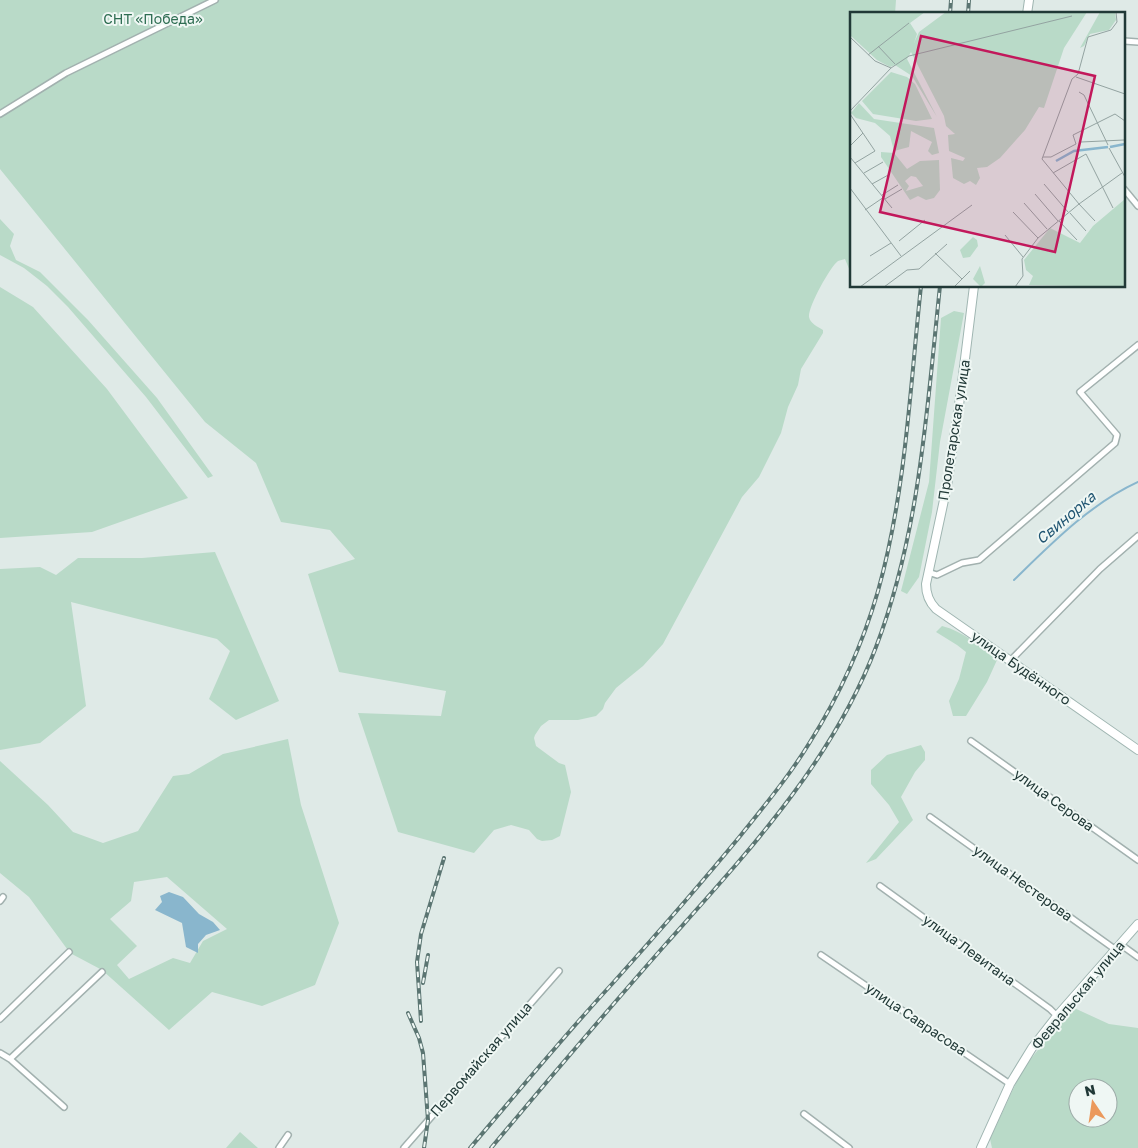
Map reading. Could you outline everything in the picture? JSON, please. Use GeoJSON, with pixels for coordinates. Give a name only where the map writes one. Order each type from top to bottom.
{"type":"FeatureCollection","features":[{"type":"Feature","properties":{"kind":"main road","name":"Пролетарская улица"},"geometry":{"type":"LineString","coordinates":[[928,572],[948,482],[974,288]]}},
{"type":"Feature","properties":{"kind":"main road","name":"улица Будённого"},"geometry":{"type":"LineString","coordinates":[[928,572],[926,592],[931,604],[936,609],[1138,750]]}},
{"type":"Feature","properties":{"kind":"main road","name":"Февральская улица"},"geometry":{"type":"LineString","coordinates":[[981,1148],[1010,1084],[1032,1048],[1057,1016],[1138,924]]}},
{"type":"Feature","properties":{"kind":"street"},"geometry":{"type":"LineString","coordinates":[[0,114],[66,73],[214,0]]}},
{"type":"Feature","properties":{"kind":"street"},"geometry":{"type":"LineString","coordinates":[[1126,191],[1138,206]]}},
{"type":"Feature","properties":{"kind":"street"},"geometry":{"type":"LineString","coordinates":[[928,572],[937,575],[962,562],[979,560],[1115,443],[1117,435],[1080,392],[1138,345]]}},
{"type":"Feature","properties":{"kind":"street"},"geometry":{"type":"LineString","coordinates":[[1010,661],[1100,569],[1138,536]]}},
{"type":"Feature","properties":{"kind":"street","name":"улица Серова"},"geometry":{"type":"LineString","coordinates":[[971,741],[1138,860]]}},
{"type":"Feature","properties":{"kind":"street","name":"улица Нестерова"},"geometry":{"type":"LineString","coordinates":[[930,817],[1118,947],[1138,957]]}},
{"type":"Feature","properties":{"kind":"street","name":"улица Левитана"},"geometry":{"type":"LineString","coordinates":[[880,886],[1057,1016]]}},
{"type":"Feature","properties":{"kind":"street"},"geometry":{"type":"LineString","coordinates":[[0,1019],[69,952]]}},
{"type":"Feature","properties":{"kind":"street","name":"улица Саврасова"},"geometry":{"type":"LineString","coordinates":[[821,955],[1010,1084]]}},
{"type":"Feature","properties":{"kind":"street","name":"Первомайская улица"},"geometry":{"type":"LineString","coordinates":[[404,1148],[559,971]]}},
{"type":"Feature","properties":{"kind":"street"},"geometry":{"type":"LineString","coordinates":[[10,1059],[102,972]]}},
{"type":"Feature","properties":{"kind":"street"},"geometry":{"type":"LineString","coordinates":[[0,1053],[10,1059],[64,1107]]}},
{"type":"Feature","properties":{"kind":"street"},"geometry":{"type":"LineString","coordinates":[[804,1114],[849,1148]]}},
{"type":"Feature","properties":{"kind":"street"},"geometry":{"type":"LineString","coordinates":[[279,1148],[288,1135]]}},
{"type":"Feature","properties":{"kind":"green space","name":"СНТ «Победа»"},"geometry":{"type":"Polygon","coordinates":[[[0,0],[896,0],[895,12],[850,12],[850,271],[845,259],[839,261],[834,265],[820,287],[809,317],[813,323],[823,330],[823,333],[801,369],[798,385],[788,407],[781,433],[759,477],[742,497],[663,644],[643,666],[616,688],[603,709],[596,716],[578,720],[549,720],[541,726],[535,735],[536,746],[559,763],[565,765],[571,792],[560,836],[552,840],[542,841],[537,839],[529,830],[511,825],[494,830],[474,853],[398,832],[358,713],[441,716],[446,691],[339,672],[308,574],[355,559],[330,530],[281,522],[256,463],[205,422],[0,169],[0,0]]]}},
{"type":"Feature","properties":{"kind":"green space"},"geometry":{"type":"Polygon","coordinates":[[[0,219],[14,234],[10,246],[16,260],[40,272],[88,320],[157,398],[213,476],[208,478],[146,397],[68,307],[47,286],[24,268],[0,255],[0,219]]]}},
{"type":"Feature","properties":{"kind":"green space"},"geometry":{"type":"Polygon","coordinates":[[[0,287],[33,307],[107,389],[188,498],[92,532],[0,538],[0,287]]]}},
{"type":"Feature","properties":{"kind":"green space"},"geometry":{"type":"Polygon","coordinates":[[[954,311],[964,313],[940,442],[932,512],[919,577],[907,594],[901,591],[929,482],[941,318],[954,311]]]}},
{"type":"Feature","properties":{"kind":"green space"},"geometry":{"type":"Polygon","coordinates":[[[215,552],[279,701],[236,720],[209,699],[230,651],[217,639],[71,602],[86,706],[40,743],[0,750],[0,569],[40,567],[56,575],[78,558],[142,558],[215,552]]]}},
{"type":"Feature","properties":{"kind":"green space"},"geometry":{"type":"Polygon","coordinates":[[[942,626],[965,636],[997,660],[987,682],[966,716],[953,716],[949,701],[959,679],[966,652],[936,632],[942,626]]]}},
{"type":"Feature","properties":{"kind":"green space"},"geometry":{"type":"Polygon","coordinates":[[[288,739],[301,805],[339,923],[315,985],[262,1006],[212,992],[169,1030],[102,970],[70,953],[29,897],[0,873],[0,761],[48,805],[73,832],[103,843],[138,831],[173,776],[189,774],[223,754],[288,739]],[[167,877],[134,882],[131,901],[110,919],[137,946],[117,965],[129,979],[173,958],[190,963],[203,941],[227,929],[167,877]]]}},
{"type":"Feature","properties":{"kind":"green space"},"geometry":{"type":"Polygon","coordinates":[[[921,745],[925,752],[925,760],[915,772],[901,797],[913,820],[876,859],[866,863],[899,822],[889,805],[871,784],[871,770],[887,755],[921,745]]]}},
{"type":"Feature","properties":{"kind":"green space"},"geometry":{"type":"Polygon","coordinates":[[[1072,1007],[1109,1024],[1138,1028],[1138,1148],[992,1148],[990,1139],[1022,1070],[1072,1007]]]}},
{"type":"Feature","properties":{"kind":"green space"},"geometry":{"type":"Polygon","coordinates":[[[240,1132],[258,1148],[226,1148],[240,1132]]]}},
{"type":"Feature","properties":{"kind":"water"},"geometry":{"type":"Polygon","coordinates":[[[169,892],[183,897],[199,914],[213,922],[220,930],[206,935],[198,944],[198,953],[186,947],[182,923],[155,910],[162,902],[160,896],[169,892]]]}},
{"type":"Feature","properties":{"kind":"waterway","name":"Свинорка"},"geometry":{"type":"LineString","coordinates":[[1014,580],[1072,525],[1104,501],[1138,482]]}},
{"type":"Feature","properties":{"kind":"railway"},"geometry":{"type":"LineString","coordinates":[[950,12],[951,0]]}},
{"type":"Feature","properties":{"kind":"railway"},"geometry":{"type":"LineString","coordinates":[[968,12],[969,0]]}},
{"type":"Feature","properties":{"kind":"railway"},"geometry":{"type":"LineString","coordinates":[[470,1148],[741,835],[794,766],[831,706],[849,669],[872,611],[895,516],[906,439],[921,288]]}},
{"type":"Feature","properties":{"kind":"railway"},"geometry":{"type":"LineString","coordinates":[[491,1148],[756,841],[811,768],[836,730],[858,689],[876,647],[903,559],[920,469],[940,288]]}},
{"type":"Feature","properties":{"kind":"railway"},"geometry":{"type":"LineString","coordinates":[[421,1021],[417,962],[421,934],[444,858]]}},
{"type":"Feature","properties":{"kind":"railway"},"geometry":{"type":"LineString","coordinates":[[423,983],[428,955]]}},
{"type":"Feature","properties":{"kind":"railway"},"geometry":{"type":"LineString","coordinates":[[408,1013],[419,1038],[423,1053],[428,1120],[424,1148]]}}]}
